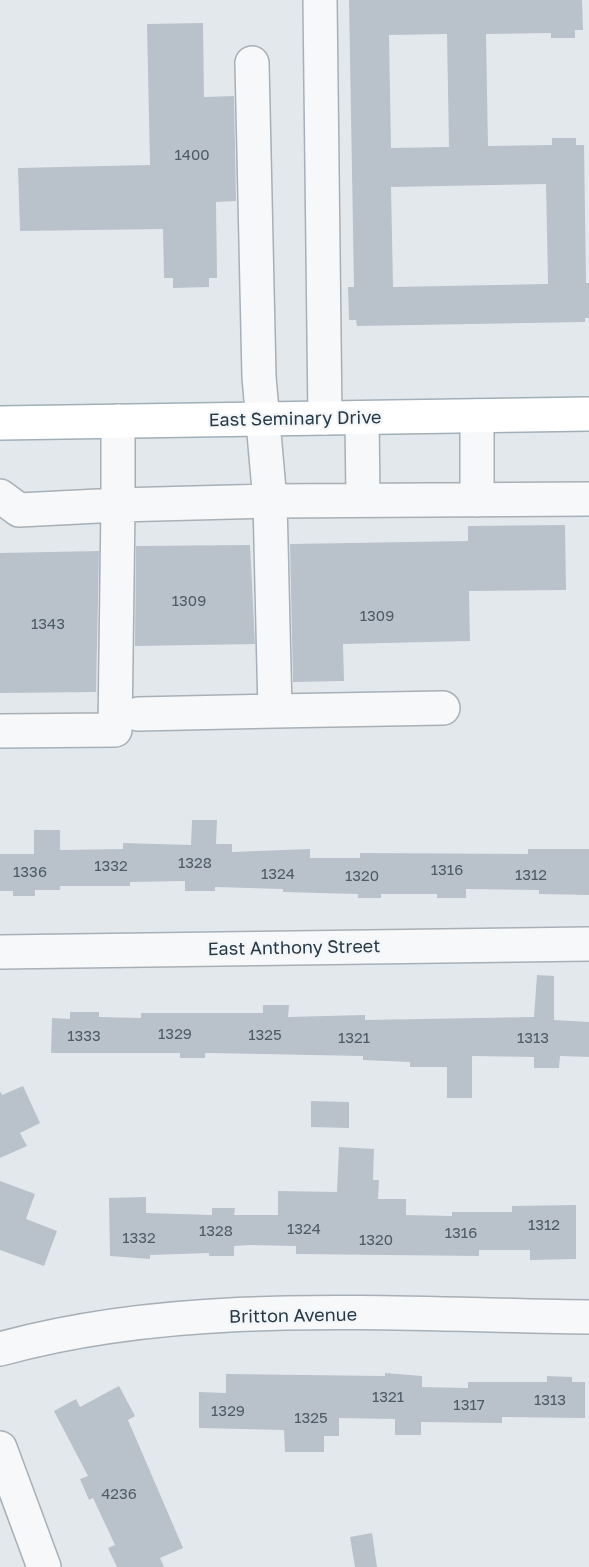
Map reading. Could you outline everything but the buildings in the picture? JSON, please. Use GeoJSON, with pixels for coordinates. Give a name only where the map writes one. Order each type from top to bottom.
{"type":"FeatureCollection","features":[{"type":"Feature","properties":{"kind":"main road","name":"East Seminary Drive"},"geometry":{"type":"LineString","coordinates":[[0,423],[589,414]]}},
{"type":"Feature","properties":{"kind":"street"},"geometry":{"type":"LineString","coordinates":[[320,0],[325,418]]}},
{"type":"Feature","properties":{"kind":"street"},"geometry":{"type":"LineString","coordinates":[[252,63],[261,420],[270,501],[275,711]]}},
{"type":"Feature","properties":{"kind":"street"},"geometry":{"type":"LineString","coordinates":[[477,416],[477,500]]}},
{"type":"Feature","properties":{"kind":"street"},"geometry":{"type":"LineString","coordinates":[[362,418],[363,501]]}},
{"type":"Feature","properties":{"kind":"street"},"geometry":{"type":"LineString","coordinates":[[0,731],[114,730],[118,421]]}},
{"type":"Feature","properties":{"kind":"street"},"geometry":{"type":"LineString","coordinates":[[0,496],[19,510],[270,501],[589,499]]}},
{"type":"Feature","properties":{"kind":"street"},"geometry":{"type":"LineString","coordinates":[[138,714],[443,708]]}},
{"type":"Feature","properties":{"kind":"street","name":"East Anthony Street"},"geometry":{"type":"LineString","coordinates":[[0,952],[589,945]]}},
{"type":"Feature","properties":{"kind":"street","name":"Britton Avenue"},"geometry":{"type":"LineString","coordinates":[[0,1348],[94,1328],[280,1313],[589,1317]]}},
{"type":"Feature","properties":{"kind":"street"},"geometry":{"type":"LineString","coordinates":[[0,1448],[44,1567]]}}]}
